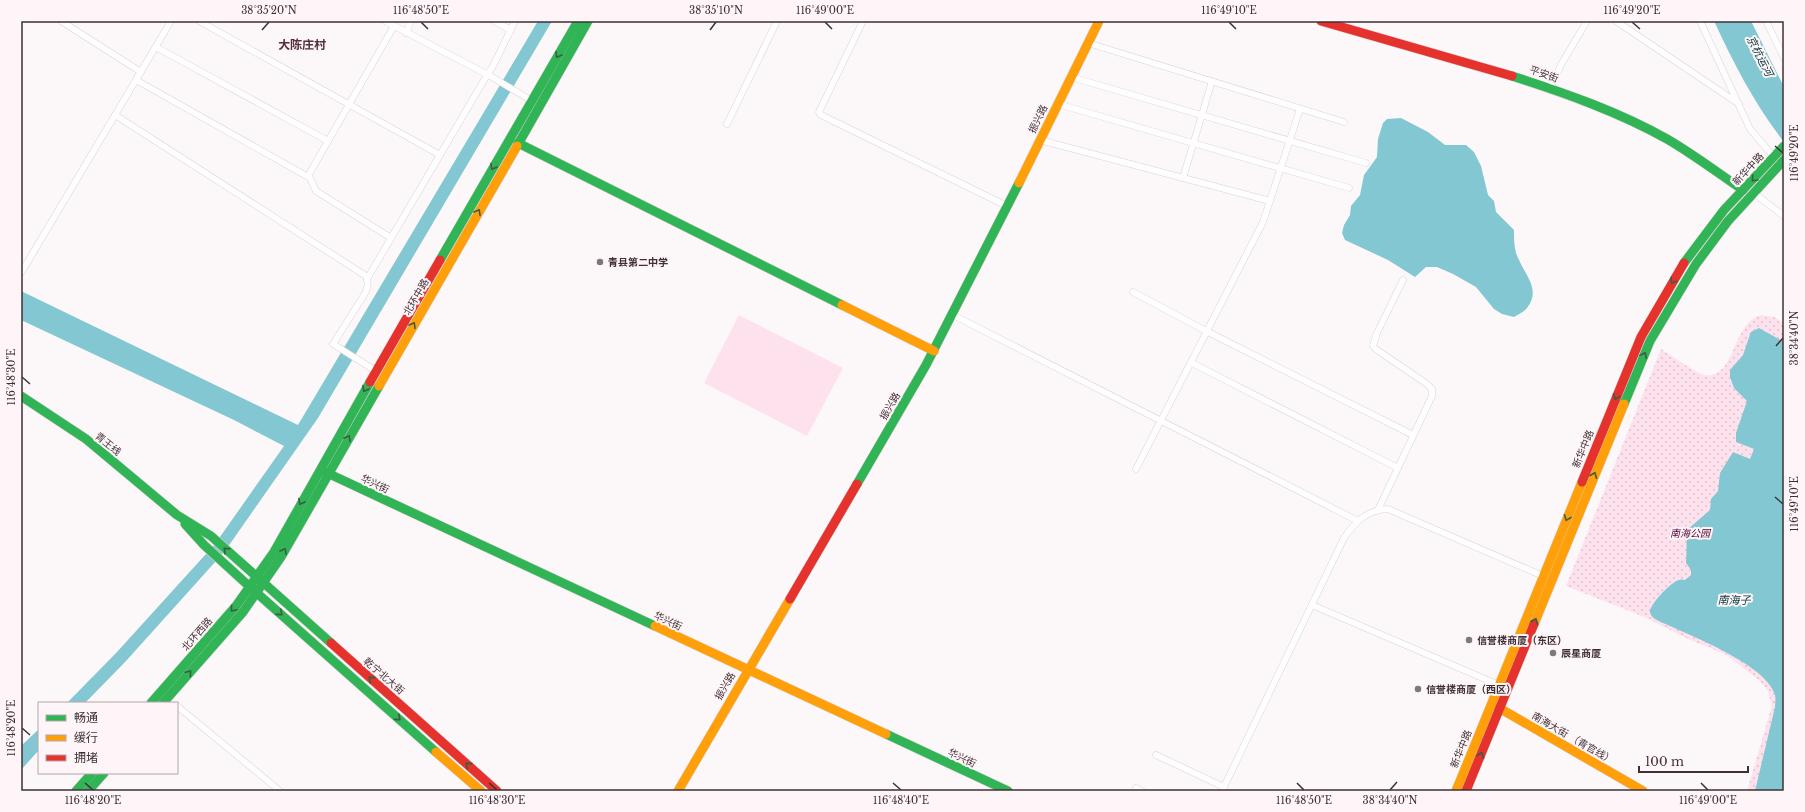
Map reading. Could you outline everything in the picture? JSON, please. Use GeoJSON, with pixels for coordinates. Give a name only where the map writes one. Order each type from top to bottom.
{"type":"FeatureCollection","features":[{"type":"Feature","properties":{"kind":"main road","name":"北环中路"},"geometry":{"type":"LineString","coordinates":[[260,581],[281,557],[376,371],[578,21]]}},
{"type":"Feature","properties":{"kind":"main road","name":"北环中路"},"geometry":{"type":"LineString","coordinates":[[324,472],[518,143],[588,21]]}},
{"type":"Feature","properties":{"kind":"main road","name":"振兴路"},"geometry":{"type":"LineString","coordinates":[[678,791],[934,351],[1099,21]]}},
{"type":"Feature","properties":{"kind":"main road","name":"平安街"},"geometry":{"type":"LineString","coordinates":[[1321,21],[1518,77],[1570,95],[1666,139],[1743,190]]}},
{"type":"Feature","properties":{"kind":"main road"},"geometry":{"type":"LineString","coordinates":[[518,143],[934,351]]}},
{"type":"Feature","properties":{"kind":"main road","name":"新华中路"},"geometry":{"type":"LineString","coordinates":[[1456,791],[1641,337],[1668,289],[1688,258],[1721,214],[1779,151]]}},
{"type":"Feature","properties":{"kind":"main road","name":"新华中路"},"geometry":{"type":"LineString","coordinates":[[1466,791],[1650,341],[1696,263],[1728,220],[1784,160]]}},
{"type":"Feature","properties":{"kind":"main road","name":"青王线"},"geometry":{"type":"LineString","coordinates":[[21,396],[86,439],[177,515]]}},
{"type":"Feature","properties":{"kind":"main road","name":"华兴街"},"geometry":{"type":"LineString","coordinates":[[324,472],[747,671],[1008,791]]}},
{"type":"Feature","properties":{"kind":"main road"},"geometry":{"type":"LineString","coordinates":[[177,515],[204,545],[481,791]]}},
{"type":"Feature","properties":{"kind":"main road","name":"乾宁北大街"},"geometry":{"type":"LineString","coordinates":[[177,515],[211,536],[497,791]]}},
{"type":"Feature","properties":{"kind":"main road","name":"北环西路"},"geometry":{"type":"LineString","coordinates":[[168,701],[243,612],[260,581]]}},
{"type":"Feature","properties":{"kind":"main road","name":"北环西路"},"geometry":{"type":"LineString","coordinates":[[153,702],[236,606],[254,590]]}},
{"type":"Feature","properties":{"kind":"main road","name":"南海大街 （青官线）"},"geometry":{"type":"LineString","coordinates":[[1491,703],[1644,791]]}},
{"type":"Feature","properties":{"kind":"main road"},"geometry":{"type":"LineString","coordinates":[[76,791],[91,774]]}},
{"type":"Feature","properties":{"kind":"main road"},"geometry":{"type":"LineString","coordinates":[[88,791],[103,774]]}},
{"type":"Feature","properties":{"kind":"street"},"geometry":{"type":"LineString","coordinates":[[61,21],[69,23],[141,72]]}},
{"type":"Feature","properties":{"kind":"street"},"geometry":{"type":"LineString","coordinates":[[21,273],[171,21]]}},
{"type":"Feature","properties":{"kind":"street"},"geometry":{"type":"LineString","coordinates":[[199,21],[440,154]]}},
{"type":"Feature","properties":{"kind":"street"},"geometry":{"type":"LineString","coordinates":[[385,21],[487,75],[532,101]]}},
{"type":"Feature","properties":{"kind":"street"},"geometry":{"type":"LineString","coordinates":[[406,33],[411,21]]}},
{"type":"Feature","properties":{"kind":"street"},"geometry":{"type":"LineString","coordinates":[[494,21],[511,30]]}},
{"type":"Feature","properties":{"kind":"street"},"geometry":{"type":"LineString","coordinates":[[367,279],[493,66],[515,21]]}},
{"type":"Feature","properties":{"kind":"street"},"geometry":{"type":"LineString","coordinates":[[727,124],[777,21]]}},
{"type":"Feature","properties":{"kind":"street"},"geometry":{"type":"LineString","coordinates":[[863,21],[819,112],[821,115],[1007,206]]}},
{"type":"Feature","properties":{"kind":"street"},"geometry":{"type":"LineString","coordinates":[[1550,88],[1562,63],[1587,21]]}},
{"type":"Feature","properties":{"kind":"street"},"geometry":{"type":"LineString","coordinates":[[1616,21],[1739,104]]}},
{"type":"Feature","properties":{"kind":"street"},"geometry":{"type":"LineString","coordinates":[[1700,21],[1750,129],[1779,151]]}},
{"type":"Feature","properties":{"kind":"street"},"geometry":{"type":"LineString","coordinates":[[1766,21],[1784,58]]}},
{"type":"Feature","properties":{"kind":"street"},"geometry":{"type":"LineString","coordinates":[[308,176],[394,26]]}},
{"type":"Feature","properties":{"kind":"street"},"geometry":{"type":"LineString","coordinates":[[1088,43],[1344,122]]}},
{"type":"Feature","properties":{"kind":"street"},"geometry":{"type":"LineString","coordinates":[[156,47],[328,142]]}},
{"type":"Feature","properties":{"kind":"street"},"geometry":{"type":"LineString","coordinates":[[1071,77],[1366,163]]}},
{"type":"Feature","properties":{"kind":"street"},"geometry":{"type":"LineString","coordinates":[[136,80],[308,176],[316,191],[390,238]]}},
{"type":"Feature","properties":{"kind":"street"},"geometry":{"type":"LineString","coordinates":[[1183,178],[1212,81]]}},
{"type":"Feature","properties":{"kind":"street"},"geometry":{"type":"LineString","coordinates":[[1058,104],[1349,188]]}},
{"type":"Feature","properties":{"kind":"street"},"geometry":{"type":"LineString","coordinates":[[1136,469],[1256,239],[1300,109]]}},
{"type":"Feature","properties":{"kind":"street"},"geometry":{"type":"LineString","coordinates":[[115,115],[366,276],[368,288],[333,344],[376,371]]}},
{"type":"Feature","properties":{"kind":"street"},"geometry":{"type":"LineString","coordinates":[[1040,140],[1270,201]]}},
{"type":"Feature","properties":{"kind":"street"},"geometry":{"type":"LineString","coordinates":[[1754,193],[1784,216]]}},
{"type":"Feature","properties":{"kind":"street"},"geometry":{"type":"LineString","coordinates":[[1378,510],[1432,396],[1432,389],[1422,379],[1373,346],[1377,333],[1403,280]]}},
{"type":"Feature","properties":{"kind":"street"},"geometry":{"type":"LineString","coordinates":[[1133,292],[1208,332],[1413,435]]}},
{"type":"Feature","properties":{"kind":"street"},"geometry":{"type":"LineString","coordinates":[[953,315],[1358,521]]}},
{"type":"Feature","properties":{"kind":"street"},"geometry":{"type":"LineString","coordinates":[[1192,363],[1398,468]]}},
{"type":"Feature","properties":{"kind":"street"},"geometry":{"type":"LineString","coordinates":[[1156,755],[1223,789],[1344,538],[1358,521],[1371,512],[1388,509],[1543,576]]}},
{"type":"Feature","properties":{"kind":"street"},"geometry":{"type":"LineString","coordinates":[[1312,605],[1499,684]]}},
{"type":"Feature","properties":{"kind":"street"},"geometry":{"type":"LineString","coordinates":[[178,707],[280,791]]}},
{"type":"Feature","properties":{"kind":"green space"},"geometry":{"type":"Polygon","coordinates":[[[739,315],[843,368],[807,436],[704,383],[739,315]]]}},
{"type":"Feature","properties":{"kind":"green space","name":"南海公园"},"geometry":{"type":"Polygon","coordinates":[[[1762,315],[1774,317],[1784,323],[1784,791],[1747,791],[1772,706],[1768,691],[1759,680],[1727,655],[1688,639],[1647,618],[1566,586],[1661,349],[1700,374],[1714,374],[1722,369],[1728,360],[1744,328],[1752,320],[1762,315]]]}},
{"type":"Feature","properties":{"kind":"water"},"geometry":{"type":"Polygon","coordinates":[[[538,21],[552,21],[318,418],[225,551],[126,661],[86,702],[68,702],[117,652],[215,544],[284,446],[234,420],[21,320],[21,291],[298,425],[538,21]]]}},
{"type":"Feature","properties":{"kind":"water","name":"京杭运河"},"geometry":{"type":"Polygon","coordinates":[[[1714,21],[1751,21],[1784,87],[1784,142],[1773,128],[1746,84],[1714,21]]]}},
{"type":"Feature","properties":{"kind":"water"},"geometry":{"type":"Polygon","coordinates":[[[1401,118],[1428,132],[1445,145],[1466,145],[1474,152],[1481,166],[1488,195],[1494,201],[1496,212],[1514,230],[1514,242],[1517,257],[1531,283],[1533,295],[1527,308],[1523,312],[1514,317],[1502,314],[1494,309],[1476,287],[1453,274],[1437,267],[1426,267],[1415,277],[1388,260],[1345,240],[1342,233],[1344,225],[1350,215],[1351,206],[1360,195],[1364,175],[1377,157],[1378,139],[1383,123],[1387,119],[1401,118]]]}},
{"type":"Feature","properties":{"kind":"water","name":"南海子"},"geometry":{"type":"Polygon","coordinates":[[[1759,328],[1784,342],[1784,791],[1755,791],[1775,707],[1775,695],[1769,683],[1757,672],[1742,662],[1707,643],[1656,620],[1650,612],[1653,604],[1671,584],[1676,581],[1685,580],[1691,575],[1691,570],[1686,563],[1688,529],[1710,510],[1711,499],[1718,491],[1720,473],[1733,452],[1750,459],[1754,449],[1736,442],[1736,433],[1747,401],[1734,388],[1730,377],[1730,370],[1743,355],[1751,332],[1759,328]]]}},
{"type":"Feature","properties":{"kind":"water"},"geometry":{"type":"Polygon","coordinates":[[[38,730],[38,751],[21,770],[21,746],[38,730]]]}},
{"type":"Feature","properties":{"kind":"traffic: fast"},"geometry":{"type":"LineString","coordinates":[[440,260],[578,21]]}},
{"type":"Feature","properties":{"kind":"traffic: fast"},"geometry":{"type":"LineString","coordinates":[[517,146],[588,21]]}},
{"type":"Feature","properties":{"kind":"traffic: fast"},"geometry":{"type":"LineString","coordinates":[[1512,76],[1591,104],[1649,129],[1686,151],[1743,190]]}},
{"type":"Feature","properties":{"kind":"traffic: fast"},"geometry":{"type":"LineString","coordinates":[[518,143],[842,305]]}},
{"type":"Feature","properties":{"kind":"traffic: fast"},"geometry":{"type":"LineString","coordinates":[[1684,263],[1724,210],[1784,146]]}},
{"type":"Feature","properties":{"kind":"traffic: fast"},"geometry":{"type":"LineString","coordinates":[[1624,404],[1650,341],[1696,264],[1728,221],[1784,160]]}},
{"type":"Feature","properties":{"kind":"traffic: fast"},"geometry":{"type":"LineString","coordinates":[[857,484],[926,365],[1019,183]]}},
{"type":"Feature","properties":{"kind":"traffic: fast"},"geometry":{"type":"LineString","coordinates":[[152,702],[236,606],[274,552],[370,382]]}},
{"type":"Feature","properties":{"kind":"traffic: fast"},"geometry":{"type":"LineString","coordinates":[[164,702],[243,612],[281,557],[379,386]]}},
{"type":"Feature","properties":{"kind":"traffic: fast"},"geometry":{"type":"LineString","coordinates":[[21,396],[86,439],[177,515],[211,536],[331,643]]}},
{"type":"Feature","properties":{"kind":"traffic: fast"},"geometry":{"type":"LineString","coordinates":[[323,471],[655,626]]}},
{"type":"Feature","properties":{"kind":"traffic: fast"},"geometry":{"type":"LineString","coordinates":[[185,524],[204,545],[250,587],[436,752]]}},
{"type":"Feature","properties":{"kind":"traffic: fast"},"geometry":{"type":"LineString","coordinates":[[886,734],[1008,791]]}},
{"type":"Feature","properties":{"kind":"traffic: fast"},"geometry":{"type":"LineString","coordinates":[[76,791],[91,774]]}},
{"type":"Feature","properties":{"kind":"traffic: fast"},"geometry":{"type":"LineString","coordinates":[[88,791],[103,774]]}},
{"type":"Feature","properties":{"kind":"traffic: slow"},"geometry":{"type":"LineString","coordinates":[[1019,183],[1099,21]]}},
{"type":"Feature","properties":{"kind":"traffic: slow"},"geometry":{"type":"LineString","coordinates":[[379,386],[517,146]]}},
{"type":"Feature","properties":{"kind":"traffic: slow"},"geometry":{"type":"LineString","coordinates":[[842,305],[934,351]]}},
{"type":"Feature","properties":{"kind":"traffic: slow"},"geometry":{"type":"LineString","coordinates":[[1534,624],[1624,404]]}},
{"type":"Feature","properties":{"kind":"traffic: slow"},"geometry":{"type":"LineString","coordinates":[[1456,791],[1582,482]]}},
{"type":"Feature","properties":{"kind":"traffic: slow"},"geometry":{"type":"LineString","coordinates":[[678,791],[790,599]]}},
{"type":"Feature","properties":{"kind":"traffic: slow"},"geometry":{"type":"LineString","coordinates":[[655,626],[886,734]]}},
{"type":"Feature","properties":{"kind":"traffic: slow"},"geometry":{"type":"LineString","coordinates":[[1494,705],[1643,791]]}},
{"type":"Feature","properties":{"kind":"traffic: slow"},"geometry":{"type":"LineString","coordinates":[[436,752],[481,791]]}},
{"type":"Feature","properties":{"kind":"traffic: jam"},"geometry":{"type":"LineString","coordinates":[[1321,21],[1512,76]]}},
{"type":"Feature","properties":{"kind":"traffic: jam"},"geometry":{"type":"LineString","coordinates":[[370,382],[440,260]]}},
{"type":"Feature","properties":{"kind":"traffic: jam"},"geometry":{"type":"LineString","coordinates":[[1582,482],[1641,337],[1684,263]]}},
{"type":"Feature","properties":{"kind":"traffic: jam"},"geometry":{"type":"LineString","coordinates":[[790,599],[857,484]]}},
{"type":"Feature","properties":{"kind":"traffic: jam"},"geometry":{"type":"LineString","coordinates":[[1466,791],[1534,624]]}},
{"type":"Feature","properties":{"kind":"traffic: jam"},"geometry":{"type":"LineString","coordinates":[[331,643],[497,791]]}},
{"type":"Feature","properties":{"kind":"place","name":"青县第二中学"},"geometry":{"type":"Point","coordinates":[600,262]}},
{"type":"Feature","properties":{"kind":"place","name":"信誉楼商厦（东区）"},"geometry":{"type":"Point","coordinates":[1469,640]}},
{"type":"Feature","properties":{"kind":"place","name":"辰星商厦"},"geometry":{"type":"Point","coordinates":[1553,653]}},
{"type":"Feature","properties":{"kind":"place","name":"信誉楼商厦（西区）"},"geometry":{"type":"Point","coordinates":[1418,689]}},
{"type":"Feature","properties":{"kind":"district","name":"大陈庄村"},"geometry":{"type":"Point","coordinates":[302,44]}}]}
